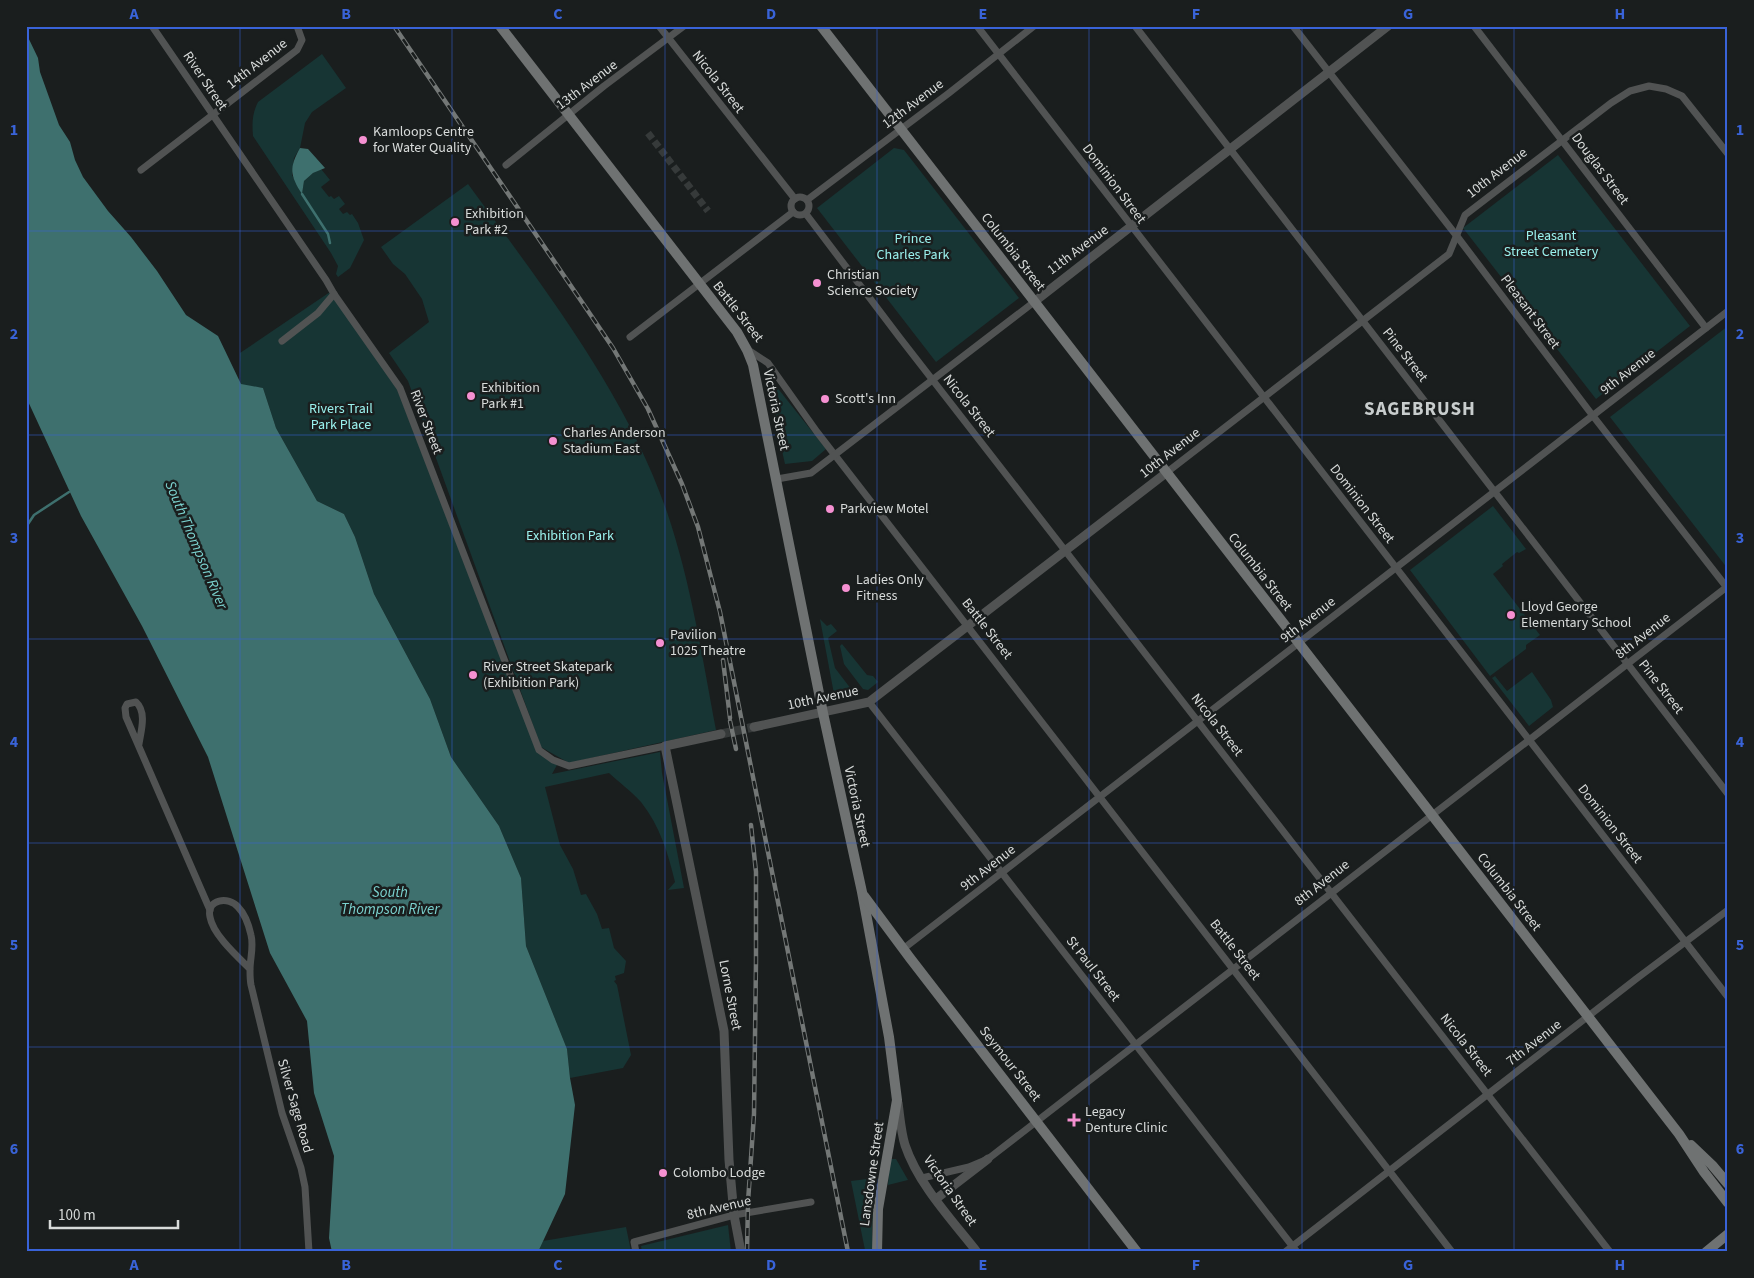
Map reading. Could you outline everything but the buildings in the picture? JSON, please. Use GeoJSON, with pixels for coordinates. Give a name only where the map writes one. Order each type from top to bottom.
{"type":"FeatureCollection","features":[{"type":"Feature","properties":{"kind":"main road","name":"Battle Street"},"geometry":{"type":"LineString","coordinates":[[500,26],[737,332],[747,350]]}},
{"type":"Feature","properties":{"kind":"main road","name":"Columbia Street"},"geometry":{"type":"LineString","coordinates":[[821,26],[1679,1134],[1704,1172],[1728,1203]]}},
{"type":"Feature","properties":{"kind":"main road","name":"Victoria Street"},"geometry":{"type":"LineString","coordinates":[[747,350],[757,380],[823,713],[862,892],[889,1037],[897,1100]]}},
{"type":"Feature","properties":{"kind":"main road","name":"Seymour Street"},"geometry":{"type":"LineString","coordinates":[[862,892],[903,949],[1137,1252]]}},
{"type":"Feature","properties":{"kind":"main road","name":"Lansdowne Street"},"geometry":{"type":"LineString","coordinates":[[877,1252],[878,1209],[897,1100]]}},
{"type":"Feature","properties":{"kind":"main road","name":"Columbia Street"},"geometry":{"type":"LineString","coordinates":[[1679,1134],[1712,1165],[1728,1184]]}},
{"type":"Feature","properties":{"kind":"main road"},"geometry":{"type":"LineString","coordinates":[[1706,1252],[1728,1234]]}},
{"type":"Feature","properties":{"kind":"street","name":"River Street"},"geometry":{"type":"LineString","coordinates":[[152,26],[400,388],[539,750],[553,760],[569,766],[665,746]]}},
{"type":"Feature","properties":{"kind":"street","name":"14th Avenue"},"geometry":{"type":"LineString","coordinates":[[141,170],[297,50],[302,40],[297,26]]}},
{"type":"Feature","properties":{"kind":"street","name":"Nicola Street"},"geometry":{"type":"LineString","coordinates":[[659,26],[795,199]]}},
{"type":"Feature","properties":{"kind":"street","name":"13th Avenue"},"geometry":{"type":"LineString","coordinates":[[506,164],[568,114],[684,26]]}},
{"type":"Feature","properties":{"kind":"street","name":"Dominion Street"},"geometry":{"type":"LineString","coordinates":[[977,26],[1728,997]]}},
{"type":"Feature","properties":{"kind":"street","name":"12th Avenue"},"geometry":{"type":"LineString","coordinates":[[808,200],[1034,26]]}},
{"type":"Feature","properties":{"kind":"street","name":"Pine Street"},"geometry":{"type":"LineString","coordinates":[[1135,26],[1728,794]]}},
{"type":"Feature","properties":{"kind":"street","name":"Pleasant Street"},"geometry":{"type":"LineString","coordinates":[[1293,26],[1727,587]]}},
{"type":"Feature","properties":{"kind":"street","name":"11th Avenue"},"geometry":{"type":"LineString","coordinates":[[777,479],[810,473],[1131,227],[1388,26]]}},
{"type":"Feature","properties":{"kind":"street","name":"Douglas Street"},"geometry":{"type":"LineString","coordinates":[[1474,26],[1706,328]]}},
{"type":"Feature","properties":{"kind":"street","name":"10th Avenue"},"geometry":{"type":"LineString","coordinates":[[754,727],[869,702],[1449,254],[1465,215],[1630,91],[1649,86],[1666,89],[1682,96],[1728,154]]}},
{"type":"Feature","properties":{"kind":"street"},"geometry":{"type":"LineString","coordinates":[[800,197],[808,200],[810,207],[806,214],[799,216],[793,212],[792,204],[795,199],[800,197]]}},
{"type":"Feature","properties":{"kind":"street"},"geometry":{"type":"LineString","coordinates":[[630,337],[793,212]]}},
{"type":"Feature","properties":{"kind":"street","name":"Nicola Street"},"geometry":{"type":"LineString","coordinates":[[806,214],[1610,1252]]}},
{"type":"Feature","properties":{"kind":"street"},"geometry":{"type":"LineString","coordinates":[[282,341],[318,313],[334,294]]}},
{"type":"Feature","properties":{"kind":"street","name":"9th Avenue"},"geometry":{"type":"LineString","coordinates":[[903,949],[1728,311]]}},
{"type":"Feature","properties":{"kind":"street","name":"Battle Street"},"geometry":{"type":"LineString","coordinates":[[747,350],[768,363],[834,454],[1452,1252]]}},
{"type":"Feature","properties":{"kind":"street","name":"8th Avenue"},"geometry":{"type":"LineString","coordinates":[[922,1178],[970,1166],[988,1159],[1727,587]]}},
{"type":"Feature","properties":{"kind":"street"},"geometry":{"type":"LineString","coordinates":[[139,744],[143,718],[140,706],[136,702],[131,702],[125,708],[126,717],[210,910],[213,926],[250,969]]}},
{"type":"Feature","properties":{"kind":"street","name":"St Paul Street"},"geometry":{"type":"LineString","coordinates":[[869,702],[1294,1249]]}},
{"type":"Feature","properties":{"kind":"street"},"geometry":{"type":"LineString","coordinates":[[665,746],[721,734]]}},
{"type":"Feature","properties":{"kind":"street","name":"Lorne Street"},"geometry":{"type":"LineString","coordinates":[[665,746],[724,1031],[729,1160],[734,1215],[742,1252]]}},
{"type":"Feature","properties":{"kind":"street","name":"Silver Sage Road"},"geometry":{"type":"LineString","coordinates":[[210,910],[212,905],[218,901],[229,901],[238,907],[247,922],[252,936],[250,969],[254,1002],[282,1113],[301,1168],[305,1187],[309,1252]]}},
{"type":"Feature","properties":{"kind":"street","name":"7th Avenue"},"geometry":{"type":"LineString","coordinates":[[1285,1252],[1294,1249],[1390,1171],[1588,1016],[1728,910]]}},
{"type":"Feature","properties":{"kind":"street","name":"Victoria Street"},"geometry":{"type":"LineString","coordinates":[[897,1100],[905,1144],[922,1178],[977,1252]]}},
{"type":"Feature","properties":{"kind":"street"},"geometry":{"type":"LineString","coordinates":[[936,1199],[988,1159]]}},
{"type":"Feature","properties":{"kind":"street","name":"8th Avenue"},"geometry":{"type":"LineString","coordinates":[[636,1252],[634,1242],[734,1215],[810,1202]]}},
{"type":"Feature","properties":{"kind":"green space"},"geometry":{"type":"Polygon","coordinates":[[[322,54],[346,88],[312,112],[305,123],[300,148],[294,158],[292,175],[302,193],[304,181],[321,169],[330,180],[321,187],[329,197],[331,196],[334,199],[339,196],[345,204],[339,209],[343,214],[347,212],[350,215],[352,214],[358,223],[364,240],[350,268],[338,277],[336,274],[338,266],[331,253],[253,136],[253,119],[258,102],[322,54]]]}},
{"type":"Feature","properties":{"kind":"green space","name":"Prince Charles Park"},"geometry":{"type":"Polygon","coordinates":[[[894,148],[904,150],[1019,298],[936,362],[817,208],[894,148]]]}},
{"type":"Feature","properties":{"kind":"green space","name":"Pleasant Street Cemetery"},"geometry":{"type":"Polygon","coordinates":[[[1558,155],[1690,326],[1596,399],[1463,228],[1558,155]]]}},
{"type":"Feature","properties":{"kind":"green space","name":"Exhibition Park"},"geometry":{"type":"Polygon","coordinates":[[[468,184],[580,341],[629,424],[649,467],[667,512],[683,566],[716,730],[569,763],[541,747],[408,381],[389,353],[429,322],[422,299],[405,274],[393,264],[381,247],[468,184]]]}},
{"type":"Feature","properties":{"kind":"green space","name":"Rivers Trail Park Place"},"geometry":{"type":"Polygon","coordinates":[[[330,292],[397,389],[537,752],[557,765],[552,774],[660,752],[662,773],[684,888],[668,890],[675,882],[658,830],[641,802],[609,773],[545,787],[560,845],[573,869],[581,895],[586,894],[597,914],[602,929],[609,928],[614,948],[626,961],[624,973],[615,976],[616,980],[614,981],[617,985],[631,1055],[623,1068],[570,1078],[567,1049],[526,946],[521,878],[499,826],[451,757],[430,699],[374,594],[355,537],[344,514],[317,501],[276,428],[263,388],[241,385],[240,353],[330,292]]]}},
{"type":"Feature","properties":{"kind":"green space"},"geometry":{"type":"Polygon","coordinates":[[[1728,326],[1728,569],[1610,417],[1728,326]]]}},
{"type":"Feature","properties":{"kind":"green space"},"geometry":{"type":"Polygon","coordinates":[[[764,371],[826,449],[812,461],[785,464],[764,371]]]}},
{"type":"Feature","properties":{"kind":"green space"},"geometry":{"type":"Polygon","coordinates":[[[1493,506],[1526,549],[1519,553],[1517,552],[1493,574],[1540,635],[1526,645],[1526,649],[1490,676],[1410,570],[1493,506]]]}},
{"type":"Feature","properties":{"kind":"green space"},"geometry":{"type":"Polygon","coordinates":[[[820,619],[827,626],[831,624],[837,631],[828,638],[835,668],[851,689],[850,695],[840,699],[834,694],[820,619]]]}},
{"type":"Feature","properties":{"kind":"green space"},"geometry":{"type":"Polygon","coordinates":[[[842,644],[867,675],[873,676],[878,682],[868,690],[863,689],[844,664],[840,646],[842,644]]]}},
{"type":"Feature","properties":{"kind":"green space"},"geometry":{"type":"Polygon","coordinates":[[[1532,672],[1551,700],[1553,707],[1529,726],[1492,678],[1495,676],[1507,691],[1532,672]]]}},
{"type":"Feature","properties":{"kind":"green space"},"geometry":{"type":"Polygon","coordinates":[[[890,1159],[896,1159],[908,1180],[888,1185],[890,1159]]]}},
{"type":"Feature","properties":{"kind":"green space"},"geometry":{"type":"Polygon","coordinates":[[[875,1178],[872,1230],[873,1252],[864,1252],[851,1181],[875,1178]]]}},
{"type":"Feature","properties":{"kind":"green space"},"geometry":{"type":"Polygon","coordinates":[[[728,1225],[731,1252],[642,1252],[641,1246],[728,1225]]]}},
{"type":"Feature","properties":{"kind":"green space"},"geometry":{"type":"Polygon","coordinates":[[[626,1227],[631,1251],[628,1252],[538,1252],[543,1241],[626,1227]]]}},
{"type":"Feature","properties":{"kind":"water","name":"South Thompson River"},"geometry":{"type":"Polygon","coordinates":[[[26,33],[38,58],[40,72],[59,125],[70,142],[75,160],[83,177],[157,271],[186,315],[218,336],[241,384],[263,388],[276,428],[317,501],[344,514],[355,537],[374,594],[430,699],[451,757],[499,826],[521,878],[526,946],[567,1049],[575,1105],[565,1194],[538,1252],[332,1252],[329,1238],[334,1156],[314,1093],[307,1021],[270,953],[208,757],[142,626],[81,516],[26,397],[26,33]]]}},
{"type":"Feature","properties":{"kind":"water"},"geometry":{"type":"Polygon","coordinates":[[[300,148],[308,149],[325,168],[313,173],[304,181],[302,194],[295,182],[292,171],[300,148]]]}},
{"type":"Feature","properties":{"kind":"waterway"},"geometry":{"type":"LineString","coordinates":[[302,194],[328,234],[330,243]]}},
{"type":"Feature","properties":{"kind":"waterway"},"geometry":{"type":"LineString","coordinates":[[26,527],[34,515],[69,492]]}},
{"type":"Feature","properties":{"kind":"tunnel"},"geometry":{"type":"LineString","coordinates":[[648,133],[708,211]]}},
{"type":"Feature","properties":{"kind":"tunnel"},"geometry":{"type":"LineString","coordinates":[[721,734],[754,727]]}},
{"type":"Feature","properties":{"kind":"railway"},"geometry":{"type":"LineString","coordinates":[[394,26],[613,348],[648,409],[682,484],[698,527],[720,612],[848,1252]]}},
{"type":"Feature","properties":{"kind":"railway"},"geometry":{"type":"LineString","coordinates":[[723,660],[730,718]]}},
{"type":"Feature","properties":{"kind":"railway"},"geometry":{"type":"LineString","coordinates":[[730,721],[736,749]]}},
{"type":"Feature","properties":{"kind":"railway"},"geometry":{"type":"LineString","coordinates":[[747,1252],[748,1202],[754,1114],[756,961],[756,872],[751,825]]}},
{"type":"Feature","properties":{"kind":"place","name":"Kamloops Centre for Water Quality"},"geometry":{"type":"Point","coordinates":[363,140]}},
{"type":"Feature","properties":{"kind":"place","name":"Exhibition Park #2"},"geometry":{"type":"Point","coordinates":[455,222]}},
{"type":"Feature","properties":{"kind":"place","name":"Christian Science Society"},"geometry":{"type":"Point","coordinates":[817,283]}},
{"type":"Feature","properties":{"kind":"place","name":"Exhibition Park #1"},"geometry":{"type":"Point","coordinates":[471,396]}},
{"type":"Feature","properties":{"kind":"place","name":"Scott's Inn"},"geometry":{"type":"Point","coordinates":[825,399]}},
{"type":"Feature","properties":{"kind":"place","name":"Charles Anderson Stadium East"},"geometry":{"type":"Point","coordinates":[553,441]}},
{"type":"Feature","properties":{"kind":"place","name":"Parkview Motel"},"geometry":{"type":"Point","coordinates":[830,509]}},
{"type":"Feature","properties":{"kind":"place","name":"Ladies Only Fitness"},"geometry":{"type":"Point","coordinates":[846,588]}},
{"type":"Feature","properties":{"kind":"place","name":"Lloyd George Elementary School"},"geometry":{"type":"Point","coordinates":[1511,615]}},
{"type":"Feature","properties":{"kind":"place","name":"Pavilion 1025 Theatre"},"geometry":{"type":"Point","coordinates":[660,643]}},
{"type":"Feature","properties":{"kind":"place","name":"River Street Skatepark (Exhibition Park)"},"geometry":{"type":"Point","coordinates":[473,675]}},
{"type":"Feature","properties":{"kind":"place","name":"Legacy Denture Clinic"},"geometry":{"type":"Point","coordinates":[1074,1120]}},
{"type":"Feature","properties":{"kind":"place","name":"Colombo Lodge"},"geometry":{"type":"Point","coordinates":[663,1173]}},
{"type":"Feature","properties":{"kind":"district","name":"SAGEBRUSH"},"geometry":{"type":"Point","coordinates":[1420,409]}}]}
